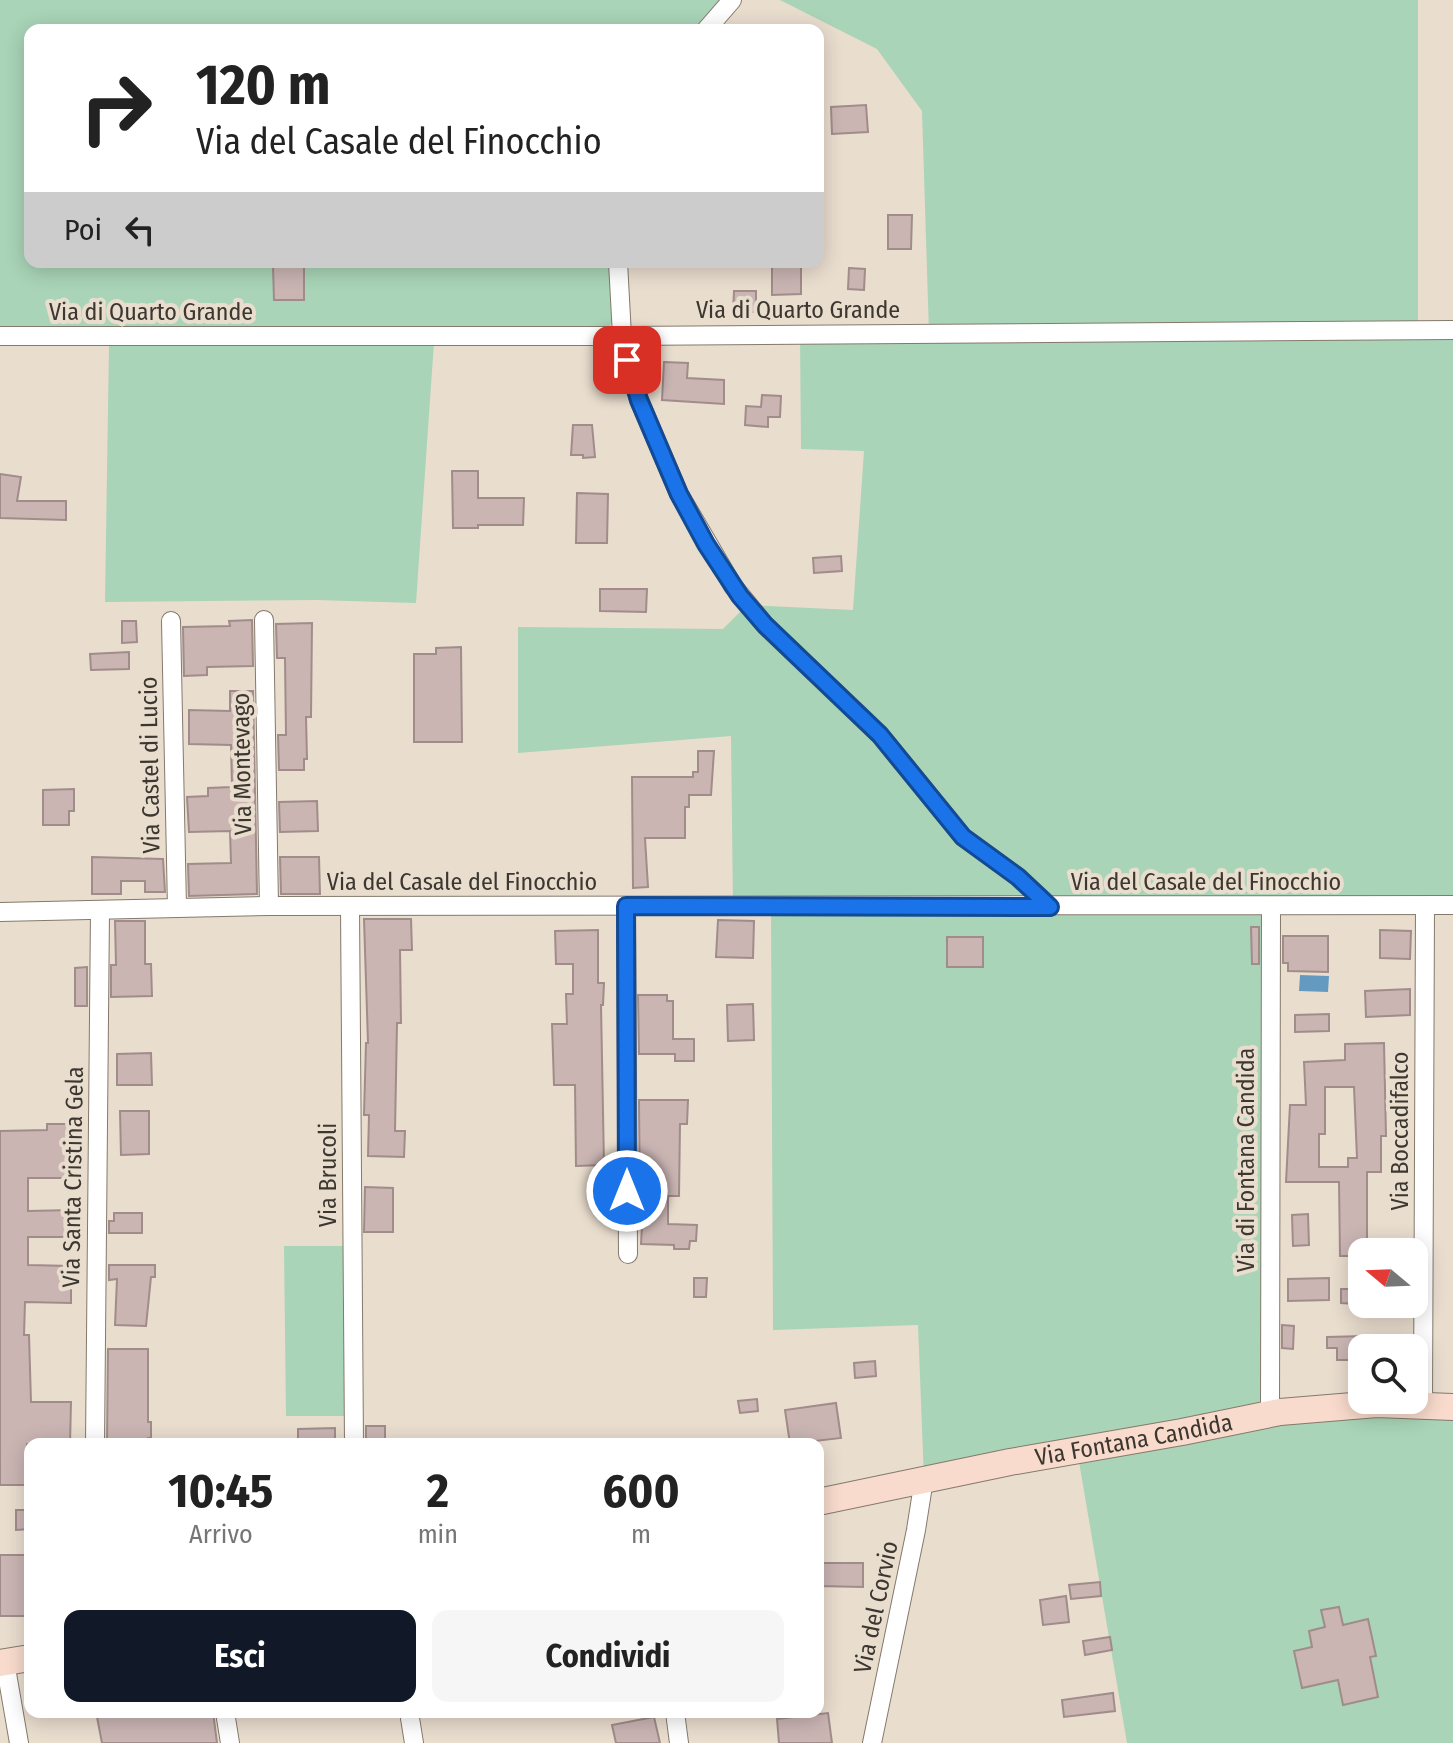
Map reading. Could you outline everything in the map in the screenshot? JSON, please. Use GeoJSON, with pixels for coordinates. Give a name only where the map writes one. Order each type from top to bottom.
{"type":"FeatureCollection","features":[{"type":"Feature","properties":{"kind":"main road","name":"Via Fontana Candida"},"geometry":{"type":"LineString","coordinates":[[1428,1404],[1453,1407]]}},
{"type":"Feature","properties":{"kind":"main road","name":"Via Fontana Candida"},"geometry":{"type":"LineString","coordinates":[[824,1501],[1270,1414],[1348,1406]]}},
{"type":"Feature","properties":{"kind":"street"},"geometry":{"type":"LineString","coordinates":[[711,24],[732,0]]}},
{"type":"Feature","properties":{"kind":"street"},"geometry":{"type":"LineString","coordinates":[[618,268],[622,336],[636,391],[694,522],[733,586],[765,625],[880,735],[963,837],[1018,877],[1050,907]]}},
{"type":"Feature","properties":{"kind":"street","name":"Via di Quarto Grande"},"geometry":{"type":"LineString","coordinates":[[0,336],[622,336],[1453,330]]}},
{"type":"Feature","properties":{"kind":"street","name":"Via Montevago"},"geometry":{"type":"LineString","coordinates":[[264,620],[269,906]]}},
{"type":"Feature","properties":{"kind":"street","name":"Via Castel di Lucio"},"geometry":{"type":"LineString","coordinates":[[171,621],[177,908]]}},
{"type":"Feature","properties":{"kind":"street","name":"Via del Casale del Finocchio"},"geometry":{"type":"LineString","coordinates":[[0,912],[269,906],[1453,905]]}},
{"type":"Feature","properties":{"kind":"street"},"geometry":{"type":"LineString","coordinates":[[626,906],[628,1254]]}},
{"type":"Feature","properties":{"kind":"street","name":"Via di Fontana Candida"},"geometry":{"type":"LineString","coordinates":[[1270,1414],[1271,906]]}},
{"type":"Feature","properties":{"kind":"street","name":"Via Boccadifalco"},"geometry":{"type":"LineString","coordinates":[[1423,1334],[1425,906]]}},
{"type":"Feature","properties":{"kind":"street","name":"Via Brucoli"},"geometry":{"type":"LineString","coordinates":[[350,907],[354,1438]]}},
{"type":"Feature","properties":{"kind":"street","name":"Via Santa Cristina Gela"},"geometry":{"type":"LineString","coordinates":[[95,1438],[100,910]]}},
{"type":"Feature","properties":{"kind":"street","name":"Via del Corvio"},"geometry":{"type":"LineString","coordinates":[[872,1743],[924,1479]]}},
{"type":"Feature","properties":{"kind":"street"},"geometry":{"type":"LineString","coordinates":[[12,1661],[19,1743]]}},
{"type":"Feature","properties":{"kind":"street"},"geometry":{"type":"LineString","coordinates":[[226,1718],[230,1743]]}},
{"type":"Feature","properties":{"kind":"street"},"geometry":{"type":"LineString","coordinates":[[410,1718],[414,1743]]}},
{"type":"Feature","properties":{"kind":"street"},"geometry":{"type":"LineString","coordinates":[[676,1718],[679,1743]]}},
{"type":"Feature","properties":{"kind":"green space"},"geometry":{"type":"Polygon","coordinates":[[[0,0],[719,0],[699,24],[24,24],[24,268],[611,268],[613,320],[609,327],[604,328],[0,328],[0,0]]]}},
{"type":"Feature","properties":{"kind":"green space"},"geometry":{"type":"Polygon","coordinates":[[[780,0],[1418,0],[1418,329],[1453,330],[1453,905],[1271,907],[1270,1413],[1348,1410],[1348,1414],[1428,1414],[1428,1408],[1453,1407],[1453,1743],[1127,1743],[1077,1450],[924,1479],[918,1325],[773,1330],[771,908],[733,907],[731,736],[518,753],[518,627],[723,629],[747,605],[853,610],[864,451],[801,449],[800,335],[929,333],[922,111],[877,49],[780,0]]]}},
{"type":"Feature","properties":{"kind":"green space"},"geometry":{"type":"Polygon","coordinates":[[[434,342],[416,603],[316,600],[105,602],[109,345],[434,342]]]}},
{"type":"Feature","properties":{"kind":"green space"},"geometry":{"type":"Polygon","coordinates":[[[284,1246],[346,1246],[346,1416],[286,1416],[284,1246]]]}},
{"type":"Feature","properties":{"kind":"water"},"geometry":{"type":"Polygon","coordinates":[[[1300,975],[1329,976],[1328,992],[1299,991],[1300,975]]]}},
{"type":"Feature","properties":{"kind":"building"},"geometry":{"type":"Polygon","coordinates":[[[866,105],[868,132],[832,134],[831,107],[866,105]]]}},
{"type":"Feature","properties":{"kind":"building"},"geometry":{"type":"Polygon","coordinates":[[[888,215],[912,215],[911,249],[888,249],[888,215]]]}},
{"type":"Feature","properties":{"kind":"building"},"geometry":{"type":"Polygon","coordinates":[[[273,268],[304,268],[304,300],[274,300],[273,268]]]}},
{"type":"Feature","properties":{"kind":"building"},"geometry":{"type":"Polygon","coordinates":[[[772,268],[801,268],[801,294],[772,295],[772,268]]]}},
{"type":"Feature","properties":{"kind":"building"},"geometry":{"type":"Polygon","coordinates":[[[849,268],[865,269],[864,290],[848,289],[849,268]]]}},
{"type":"Feature","properties":{"kind":"building"},"geometry":{"type":"Polygon","coordinates":[[[734,291],[756,291],[756,312],[733,312],[734,291]]]}},
{"type":"Feature","properties":{"kind":"building"},"geometry":{"type":"Polygon","coordinates":[[[664,362],[688,363],[687,378],[724,380],[724,404],[662,400],[664,362]]]}},
{"type":"Feature","properties":{"kind":"building"},"geometry":{"type":"Polygon","coordinates":[[[762,395],[781,396],[780,417],[768,417],[768,427],[745,425],[746,406],[761,407],[762,395]]]}},
{"type":"Feature","properties":{"kind":"building"},"geometry":{"type":"Polygon","coordinates":[[[573,425],[592,425],[595,457],[571,455],[573,425]]]}},
{"type":"Feature","properties":{"kind":"building"},"geometry":{"type":"Polygon","coordinates":[[[452,471],[478,471],[478,498],[524,498],[523,525],[453,528],[452,471]]]}},
{"type":"Feature","properties":{"kind":"building"},"geometry":{"type":"Polygon","coordinates":[[[0,474],[21,477],[17,501],[66,501],[66,520],[0,518],[0,474]]]}},
{"type":"Feature","properties":{"kind":"building"},"geometry":{"type":"Polygon","coordinates":[[[577,493],[608,494],[607,543],[576,543],[577,493]]]}},
{"type":"Feature","properties":{"kind":"building"},"geometry":{"type":"Polygon","coordinates":[[[841,556],[842,571],[814,573],[813,558],[841,556]]]}},
{"type":"Feature","properties":{"kind":"building"},"geometry":{"type":"Polygon","coordinates":[[[600,589],[647,589],[646,612],[600,611],[600,589]]]}},
{"type":"Feature","properties":{"kind":"building"},"geometry":{"type":"Polygon","coordinates":[[[252,620],[253,666],[207,667],[207,675],[184,676],[183,627],[230,626],[229,621],[252,620]]]}},
{"type":"Feature","properties":{"kind":"building"},"geometry":{"type":"Polygon","coordinates":[[[122,621],[136,621],[137,642],[122,643],[122,621]]]}},
{"type":"Feature","properties":{"kind":"building"},"geometry":{"type":"Polygon","coordinates":[[[312,623],[311,717],[306,717],[307,759],[304,759],[304,770],[279,770],[278,735],[286,735],[285,658],[277,658],[276,624],[312,623]]]}},
{"type":"Feature","properties":{"kind":"building"},"geometry":{"type":"Polygon","coordinates":[[[461,647],[462,742],[414,742],[414,654],[436,654],[436,648],[461,647]]]}},
{"type":"Feature","properties":{"kind":"building"},"geometry":{"type":"Polygon","coordinates":[[[129,652],[129,669],[91,670],[90,654],[129,652]]]}},
{"type":"Feature","properties":{"kind":"building"},"geometry":{"type":"Polygon","coordinates":[[[230,691],[253,691],[257,894],[189,896],[188,864],[231,863],[230,831],[189,832],[187,797],[208,796],[208,788],[232,787],[231,745],[189,744],[189,710],[230,711],[230,691]]]}},
{"type":"Feature","properties":{"kind":"building"},"geometry":{"type":"Polygon","coordinates":[[[698,751],[714,751],[711,795],[689,795],[689,807],[685,807],[685,838],[645,838],[648,887],[633,888],[632,777],[693,777],[693,772],[698,772],[698,751]]]}},
{"type":"Feature","properties":{"kind":"building"},"geometry":{"type":"Polygon","coordinates":[[[74,789],[74,811],[69,811],[69,825],[43,825],[43,790],[74,789]]]}},
{"type":"Feature","properties":{"kind":"building"},"geometry":{"type":"Polygon","coordinates":[[[317,801],[318,831],[280,832],[279,802],[317,801]]]}},
{"type":"Feature","properties":{"kind":"building"},"geometry":{"type":"Polygon","coordinates":[[[92,857],[163,859],[165,892],[145,892],[145,881],[121,881],[121,894],[92,894],[92,857]]]}},
{"type":"Feature","properties":{"kind":"building"},"geometry":{"type":"Polygon","coordinates":[[[280,857],[319,857],[320,894],[281,894],[280,857]]]}},
{"type":"Feature","properties":{"kind":"building"},"geometry":{"type":"Polygon","coordinates":[[[364,919],[411,919],[412,950],[400,950],[401,1023],[397,1023],[395,1131],[405,1131],[404,1157],[368,1156],[369,1115],[364,1115],[368,1043],[364,919]]]}},
{"type":"Feature","properties":{"kind":"building"},"geometry":{"type":"Polygon","coordinates":[[[718,920],[754,921],[753,958],[716,957],[718,920]]]}},
{"type":"Feature","properties":{"kind":"building"},"geometry":{"type":"Polygon","coordinates":[[[115,921],[145,921],[145,964],[151,964],[152,996],[111,997],[111,965],[116,965],[115,921]]]}},
{"type":"Feature","properties":{"kind":"building"},"geometry":{"type":"Polygon","coordinates":[[[1251,927],[1259,927],[1259,964],[1252,964],[1251,927]]]}},
{"type":"Feature","properties":{"kind":"building"},"geometry":{"type":"Polygon","coordinates":[[[598,930],[598,983],[604,983],[601,1005],[604,1165],[576,1166],[575,1085],[554,1085],[552,1024],[567,1024],[566,994],[573,994],[573,964],[556,964],[555,931],[598,930]]]}},
{"type":"Feature","properties":{"kind":"building"},"geometry":{"type":"Polygon","coordinates":[[[1380,930],[1411,931],[1410,959],[1380,958],[1380,930]]]}},
{"type":"Feature","properties":{"kind":"building"},"geometry":{"type":"Polygon","coordinates":[[[1283,936],[1328,936],[1328,972],[1288,971],[1288,963],[1283,963],[1283,936]]]}},
{"type":"Feature","properties":{"kind":"building"},"geometry":{"type":"Polygon","coordinates":[[[947,937],[983,937],[983,967],[947,967],[947,937]]]}},
{"type":"Feature","properties":{"kind":"building"},"geometry":{"type":"Polygon","coordinates":[[[87,967],[87,1006],[75,1006],[75,968],[87,967]]]}},
{"type":"Feature","properties":{"kind":"building"},"geometry":{"type":"Polygon","coordinates":[[[1410,989],[1410,1015],[1366,1017],[1365,991],[1410,989]]]}},
{"type":"Feature","properties":{"kind":"building"},"geometry":{"type":"Polygon","coordinates":[[[638,995],[667,995],[667,1001],[673,1001],[673,1039],[694,1039],[694,1061],[675,1061],[675,1054],[639,1054],[638,995]]]}},
{"type":"Feature","properties":{"kind":"building"},"geometry":{"type":"Polygon","coordinates":[[[753,1004],[754,1040],[728,1041],[727,1005],[753,1004]]]}},
{"type":"Feature","properties":{"kind":"building"},"geometry":{"type":"Polygon","coordinates":[[[1329,1014],[1329,1031],[1295,1032],[1295,1015],[1329,1014]]]}},
{"type":"Feature","properties":{"kind":"building"},"geometry":{"type":"Polygon","coordinates":[[[1384,1043],[1386,1136],[1381,1136],[1381,1172],[1367,1172],[1367,1238],[1348,1238],[1348,1256],[1340,1256],[1339,1182],[1286,1182],[1290,1105],[1306,1105],[1304,1062],[1345,1060],[1345,1044],[1384,1043]],[[1325,1087],[1325,1134],[1319,1134],[1319,1167],[1348,1167],[1348,1158],[1357,1158],[1354,1087],[1325,1087]]]}},
{"type":"Feature","properties":{"kind":"building"},"geometry":{"type":"Polygon","coordinates":[[[151,1053],[152,1085],[117,1085],[117,1054],[151,1053]]]}},
{"type":"Feature","properties":{"kind":"building"},"geometry":{"type":"Polygon","coordinates":[[[639,1100],[688,1100],[687,1124],[680,1124],[679,1196],[668,1196],[668,1224],[697,1225],[696,1241],[690,1241],[689,1249],[674,1249],[674,1245],[641,1244],[643,1206],[640,1206],[639,1100]]]}},
{"type":"Feature","properties":{"kind":"building"},"geometry":{"type":"Polygon","coordinates":[[[120,1111],[149,1111],[149,1154],[121,1155],[120,1111]]]}},
{"type":"Feature","properties":{"kind":"building"},"geometry":{"type":"Polygon","coordinates":[[[47,1124],[76,1124],[76,1145],[71,1145],[71,1178],[28,1178],[28,1211],[73,1210],[73,1237],[28,1237],[28,1265],[71,1266],[71,1303],[25,1302],[24,1335],[29,1335],[31,1402],[71,1402],[70,1438],[24,1438],[24,1485],[0,1485],[0,1131],[47,1130],[47,1124]]]}},
{"type":"Feature","properties":{"kind":"building"},"geometry":{"type":"Polygon","coordinates":[[[365,1187],[393,1188],[393,1232],[364,1232],[365,1187]]]}},
{"type":"Feature","properties":{"kind":"building"},"geometry":{"type":"Polygon","coordinates":[[[114,1213],[142,1213],[142,1233],[109,1233],[109,1221],[114,1221],[114,1213]]]}},
{"type":"Feature","properties":{"kind":"building"},"geometry":{"type":"Polygon","coordinates":[[[1308,1214],[1309,1245],[1293,1246],[1292,1215],[1308,1214]]]}},
{"type":"Feature","properties":{"kind":"building"},"geometry":{"type":"Polygon","coordinates":[[[109,1265],[155,1265],[146,1326],[115,1325],[117,1279],[109,1280],[109,1265]]]}},
{"type":"Feature","properties":{"kind":"building"},"geometry":{"type":"Polygon","coordinates":[[[694,1278],[707,1278],[706,1297],[694,1297],[694,1278]]]}},
{"type":"Feature","properties":{"kind":"building"},"geometry":{"type":"Polygon","coordinates":[[[1329,1278],[1329,1300],[1288,1301],[1288,1279],[1329,1278]]]}},
{"type":"Feature","properties":{"kind":"building"},"geometry":{"type":"Polygon","coordinates":[[[1341,1289],[1348,1289],[1348,1303],[1341,1303],[1341,1289]]]}},
{"type":"Feature","properties":{"kind":"building"},"geometry":{"type":"Polygon","coordinates":[[[1282,1325],[1294,1326],[1293,1349],[1282,1348],[1282,1325]]]}},
{"type":"Feature","properties":{"kind":"building"},"geometry":{"type":"Polygon","coordinates":[[[1348,1336],[1348,1360],[1337,1360],[1337,1348],[1327,1348],[1327,1337],[1348,1336]]]}},
{"type":"Feature","properties":{"kind":"building"},"geometry":{"type":"Polygon","coordinates":[[[108,1349],[148,1349],[148,1422],[151,1422],[151,1438],[107,1438],[108,1349]]]}},
{"type":"Feature","properties":{"kind":"building"},"geometry":{"type":"Polygon","coordinates":[[[875,1361],[876,1376],[855,1378],[854,1363],[875,1361]]]}},
{"type":"Feature","properties":{"kind":"building"},"geometry":{"type":"Polygon","coordinates":[[[757,1399],[758,1411],[740,1413],[738,1401],[757,1399]]]}},
{"type":"Feature","properties":{"kind":"building"},"geometry":{"type":"Polygon","coordinates":[[[836,1403],[841,1438],[789,1438],[785,1410],[836,1403]]]}},
{"type":"Feature","properties":{"kind":"building"},"geometry":{"type":"Polygon","coordinates":[[[366,1426],[385,1426],[385,1438],[366,1438],[366,1426]]]}},
{"type":"Feature","properties":{"kind":"building"},"geometry":{"type":"Polygon","coordinates":[[[335,1428],[335,1438],[298,1438],[298,1429],[335,1428]]]}},
{"type":"Feature","properties":{"kind":"building"},"geometry":{"type":"Polygon","coordinates":[[[16,1510],[24,1510],[24,1529],[16,1530],[16,1510]]]}},
{"type":"Feature","properties":{"kind":"building"},"geometry":{"type":"Polygon","coordinates":[[[0,1555],[24,1555],[24,1616],[0,1616],[0,1555]]]}},
{"type":"Feature","properties":{"kind":"building"},"geometry":{"type":"Polygon","coordinates":[[[824,1563],[863,1563],[863,1587],[824,1586],[824,1563]]]}},
{"type":"Feature","properties":{"kind":"building"},"geometry":{"type":"Polygon","coordinates":[[[1100,1582],[1101,1596],[1071,1599],[1069,1585],[1100,1582]]]}},
{"type":"Feature","properties":{"kind":"building"},"geometry":{"type":"Polygon","coordinates":[[[1066,1596],[1069,1622],[1043,1625],[1040,1600],[1066,1596]]]}},
{"type":"Feature","properties":{"kind":"building"},"geometry":{"type":"Polygon","coordinates":[[[1339,1607],[1343,1625],[1368,1619],[1376,1656],[1370,1657],[1378,1697],[1343,1705],[1338,1680],[1302,1688],[1294,1651],[1312,1647],[1309,1631],[1325,1627],[1321,1610],[1339,1607]]]}},
{"type":"Feature","properties":{"kind":"building"},"geometry":{"type":"Polygon","coordinates":[[[1110,1637],[1112,1650],[1085,1655],[1083,1641],[1110,1637]]]}},
{"type":"Feature","properties":{"kind":"building"},"geometry":{"type":"Polygon","coordinates":[[[1113,1693],[1115,1711],[1064,1717],[1062,1700],[1113,1693]]]}},
{"type":"Feature","properties":{"kind":"building"},"geometry":{"type":"Polygon","coordinates":[[[824,1713],[828,1713],[832,1743],[779,1743],[777,1719],[824,1718],[824,1713]]]}},
{"type":"Feature","properties":{"kind":"building"},"geometry":{"type":"Polygon","coordinates":[[[97,1718],[214,1718],[217,1743],[102,1743],[97,1718]]]}},
{"type":"Feature","properties":{"kind":"building"},"geometry":{"type":"Polygon","coordinates":[[[654,1718],[660,1743],[616,1743],[612,1725],[654,1718]]]}},
{"type":"Feature","properties":{"kind":"route"},"geometry":{"type":"LineString","coordinates":[[627,360],[639,400],[679,494],[706,544],[740,596],[765,625],[880,735],[963,837],[1018,877],[1050,907],[626,906],[627,1191]]}}]}
